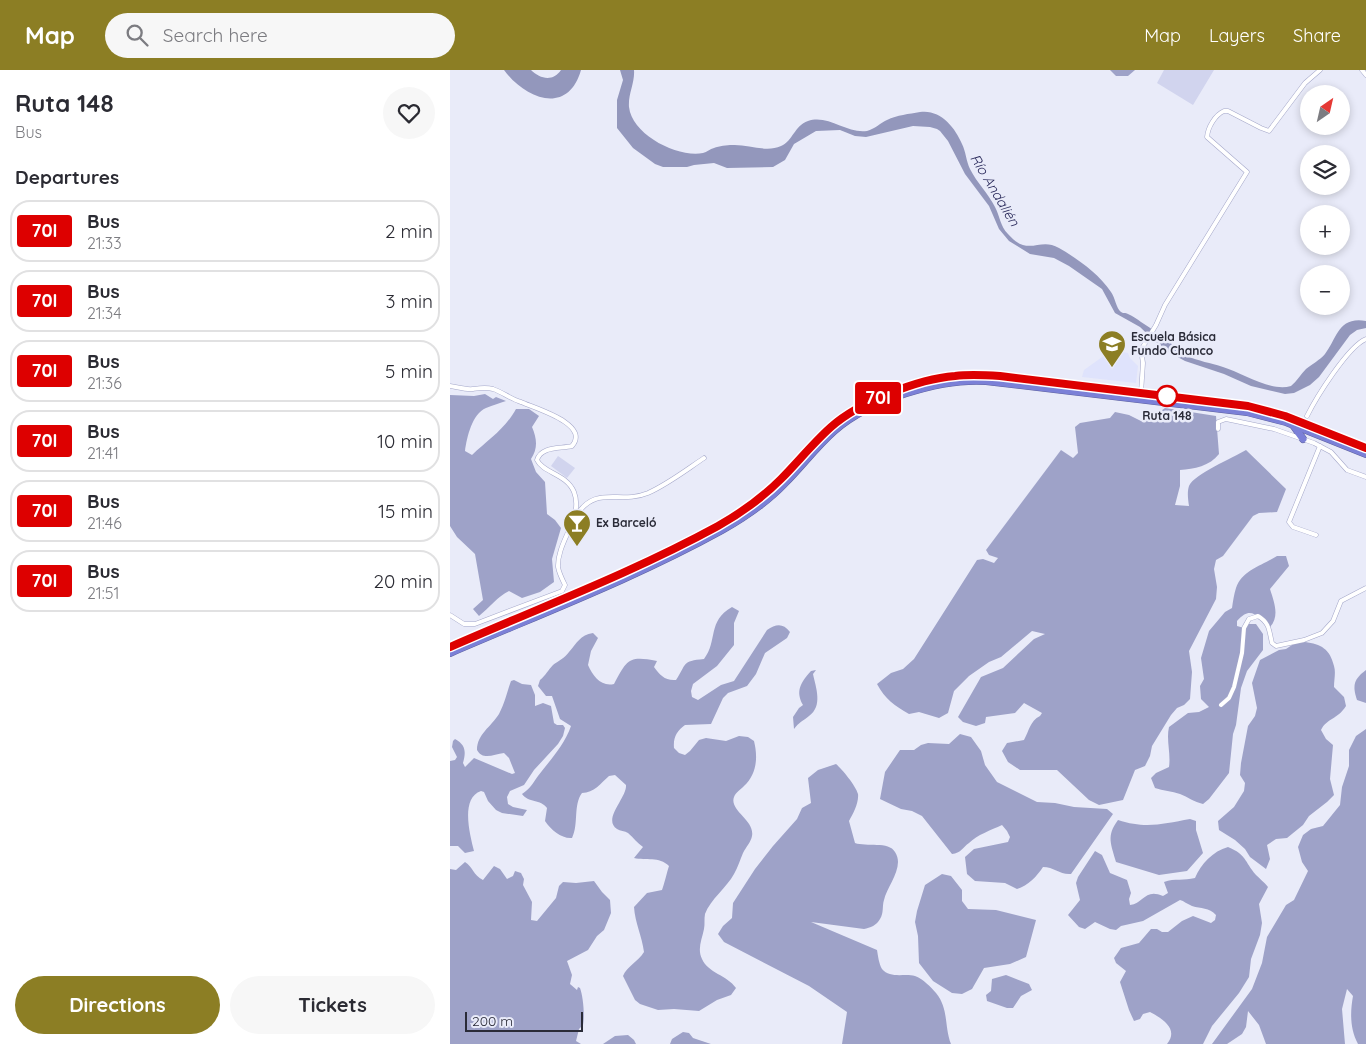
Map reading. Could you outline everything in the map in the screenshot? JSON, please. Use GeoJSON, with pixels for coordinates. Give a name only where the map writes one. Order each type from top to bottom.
{"type":"FeatureCollection","features":[{"type":"Feature","properties":{"kind":"highway"},"geometry":{"type":"LineString","coordinates":[[450,648],[639,564],[719,526],[770,490],[838,421],[860,407],[884,396],[937,378],[970,374],[1000,376],[1267,410],[1366,448]]}},
{"type":"Feature","properties":{"kind":"highway"},"geometry":{"type":"LineString","coordinates":[[450,653],[620,579],[721,530],[745,516],[786,483],[829,436],[852,418],[876,405],[926,387],[959,381],[986,381],[1241,411],[1262,415],[1293,425],[1366,454]]}},
{"type":"Feature","properties":{"kind":"highway"},"geometry":{"type":"LineString","coordinates":[[1293,425],[1303,439]]}},
{"type":"Feature","properties":{"kind":"street"},"geometry":{"type":"LineString","coordinates":[[1141,393],[1143,363],[1141,350],[1165,305],[1247,172],[1207,137],[1209,129],[1221,111],[1228,111],[1269,131],[1306,83],[1320,70]]}},
{"type":"Feature","properties":{"kind":"street"},"geometry":{"type":"LineString","coordinates":[[1362,70],[1366,75]]}},
{"type":"Feature","properties":{"kind":"street"},"geometry":{"type":"LineString","coordinates":[[1307,416],[1334,373],[1354,347],[1366,339]]}},
{"type":"Feature","properties":{"kind":"street"},"geometry":{"type":"LineString","coordinates":[[450,386],[472,389],[492,388],[560,418],[572,428],[576,439],[572,446],[544,450],[539,454],[537,460],[540,464],[558,475],[574,492],[573,520]]}},
{"type":"Feature","properties":{"kind":"street"},"geometry":{"type":"LineString","coordinates":[[1218,430],[1218,422],[1226,419],[1274,429],[1320,446],[1331,452],[1347,470],[1366,477]]}},
{"type":"Feature","properties":{"kind":"street"},"geometry":{"type":"LineString","coordinates":[[1316,535],[1293,527],[1289,522],[1320,446]]}},
{"type":"Feature","properties":{"kind":"street"},"geometry":{"type":"LineString","coordinates":[[575,503],[596,498],[638,496],[648,493],[704,458]]}},
{"type":"Feature","properties":{"kind":"street"},"geometry":{"type":"LineString","coordinates":[[450,615],[464,624],[475,624],[562,591],[565,584],[560,575],[558,562],[566,533],[573,520],[588,501]]}},
{"type":"Feature","properties":{"kind":"street"},"geometry":{"type":"LineString","coordinates":[[1221,705],[1230,696],[1234,687],[1242,653],[1244,628],[1251,617],[1258,616],[1266,622],[1274,645],[1278,646],[1304,640],[1325,631],[1333,621],[1341,601],[1366,588]]}},
{"type":"Feature","properties":{"kind":"shaded area"},"geometry":{"type":"Polygon","coordinates":[[[504,70],[531,70],[542,77],[550,78],[561,70],[581,70],[575,84],[566,93],[556,98],[546,98],[534,95],[523,89],[504,70]]]}},
{"type":"Feature","properties":{"kind":"shaded area"},"geometry":{"type":"Polygon","coordinates":[[[620,70],[634,70],[629,107],[638,127],[647,135],[669,148],[693,154],[703,153],[716,147],[728,145],[775,148],[785,144],[803,123],[808,121],[823,120],[852,130],[867,131],[895,117],[920,112],[934,113],[946,120],[955,131],[963,147],[970,169],[997,210],[1003,228],[1015,241],[1028,246],[1046,244],[1059,248],[1081,262],[1106,285],[1121,312],[1127,313],[1161,335],[1187,356],[1231,370],[1257,381],[1274,386],[1291,386],[1306,369],[1325,354],[1344,325],[1357,320],[1366,321],[1366,328],[1357,330],[1350,335],[1319,377],[1310,385],[1294,393],[1285,394],[1251,386],[1224,374],[1185,361],[1163,349],[1140,327],[1115,313],[1102,289],[1054,258],[1030,254],[1009,241],[999,229],[989,206],[965,174],[948,141],[937,129],[913,126],[866,137],[855,136],[840,130],[816,131],[794,144],[785,160],[773,167],[727,168],[714,163],[687,167],[663,167],[655,164],[633,148],[617,128],[617,100],[623,80],[620,70]]]}},
{"type":"Feature","properties":{"kind":"shaded area"},"geometry":{"type":"Polygon","coordinates":[[[1110,70],[1135,70],[1128,76],[1116,76],[1110,70]]]}},
{"type":"Feature","properties":{"kind":"shaded area"},"geometry":{"type":"Polygon","coordinates":[[[1164,70],[1214,70],[1193,105],[1157,83],[1164,70]]]}},
{"type":"Feature","properties":{"kind":"shaded area","name":"Escuela Básica Fundo Chanco"},"geometry":{"type":"Polygon","coordinates":[[[1118,351],[1128,353],[1138,366],[1136,383],[1082,377],[1084,370],[1105,355],[1116,357],[1118,351]]]}},
{"type":"Feature","properties":{"kind":"shaded area"},"geometry":{"type":"Polygon","coordinates":[[[485,394],[493,399],[496,397],[506,401],[486,408],[477,415],[469,433],[465,451],[472,455],[501,428],[516,409],[529,409],[539,416],[532,427],[536,443],[531,459],[536,472],[545,482],[547,514],[561,528],[552,559],[554,582],[540,592],[522,598],[509,591],[497,599],[479,616],[473,609],[483,600],[475,554],[457,537],[450,526],[450,395],[474,396],[485,394]]]}},
{"type":"Feature","properties":{"kind":"shaded area"},"geometry":{"type":"Polygon","coordinates":[[[1165,408],[1216,416],[1219,454],[1206,464],[1196,468],[1180,470],[1180,486],[1175,505],[1189,506],[1188,491],[1192,481],[1206,471],[1246,450],[1286,489],[1277,512],[1259,513],[1253,516],[1223,556],[1216,560],[1214,569],[1217,587],[1216,599],[1189,651],[1192,672],[1190,699],[1171,715],[1152,746],[1145,766],[1135,770],[1123,800],[1099,805],[1089,800],[1057,770],[1020,770],[1008,762],[1002,751],[1007,743],[1024,740],[1032,723],[1042,713],[1024,703],[1015,713],[986,717],[985,723],[976,726],[963,722],[958,717],[981,677],[1003,668],[1034,639],[1045,634],[1032,631],[1001,657],[989,662],[969,676],[954,691],[948,713],[939,718],[919,712],[909,714],[891,702],[877,684],[891,673],[903,669],[914,659],[977,560],[983,559],[994,563],[998,558],[989,555],[986,550],[1061,450],[1073,458],[1078,453],[1075,427],[1080,423],[1110,418],[1115,412],[1129,415],[1141,421],[1151,418],[1165,408]]]}},
{"type":"Feature","properties":{"kind":"shaded area"},"geometry":{"type":"Polygon","coordinates":[[[558,456],[575,468],[567,478],[551,466],[558,456]]]}},
{"type":"Feature","properties":{"kind":"shaded area"},"geometry":{"type":"Polygon","coordinates":[[[1277,556],[1286,556],[1289,566],[1270,589],[1275,609],[1273,623],[1270,627],[1251,613],[1242,616],[1237,621],[1237,626],[1244,628],[1248,624],[1256,624],[1263,634],[1263,650],[1247,671],[1241,688],[1229,773],[1203,804],[1180,794],[1155,788],[1151,778],[1156,773],[1169,767],[1169,727],[1188,713],[1199,712],[1209,707],[1201,699],[1200,686],[1204,679],[1201,658],[1209,631],[1225,612],[1232,608],[1236,588],[1243,577],[1248,572],[1277,556]]]}},
{"type":"Feature","properties":{"kind":"shaded area"},"geometry":{"type":"Polygon","coordinates":[[[732,607],[739,611],[734,623],[734,645],[717,666],[693,684],[692,697],[698,700],[721,685],[734,681],[767,630],[779,625],[785,627],[790,632],[787,638],[765,653],[756,674],[747,686],[728,693],[723,698],[711,724],[685,725],[676,735],[674,748],[679,753],[685,755],[699,740],[706,738],[726,741],[739,736],[748,737],[754,741],[756,759],[754,771],[748,781],[737,792],[733,802],[750,825],[752,836],[734,874],[707,909],[700,948],[705,964],[736,988],[731,995],[717,1000],[699,1011],[658,1010],[640,1004],[635,1000],[623,976],[627,969],[644,952],[634,907],[647,893],[662,890],[669,866],[657,860],[634,858],[643,847],[628,833],[617,829],[613,825],[612,820],[626,785],[615,775],[609,776],[594,789],[582,793],[579,798],[572,838],[564,837],[550,828],[545,821],[547,808],[522,794],[531,786],[565,740],[571,726],[560,719],[552,696],[546,696],[538,686],[540,680],[553,665],[566,656],[582,638],[593,633],[598,638],[591,651],[588,665],[595,677],[601,682],[614,684],[622,669],[634,659],[657,661],[654,667],[661,675],[669,680],[676,680],[688,662],[704,659],[711,645],[719,618],[732,607]]]}},
{"type":"Feature","properties":{"kind":"shaded area"},"geometry":{"type":"Polygon","coordinates":[[[1305,642],[1324,648],[1330,655],[1335,668],[1334,687],[1344,697],[1346,706],[1343,711],[1326,723],[1321,730],[1326,739],[1333,745],[1330,779],[1334,795],[1287,838],[1276,839],[1267,845],[1270,859],[1266,869],[1250,857],[1245,849],[1235,840],[1219,830],[1218,821],[1234,807],[1244,791],[1245,783],[1240,775],[1241,763],[1248,726],[1255,716],[1257,708],[1252,683],[1260,660],[1295,643],[1305,642]]]}},
{"type":"Feature","properties":{"kind":"shaded area"},"geometry":{"type":"Polygon","coordinates":[[[816,670],[813,674],[817,691],[816,707],[794,729],[793,717],[803,705],[799,695],[800,687],[811,671],[816,670]]]}},
{"type":"Feature","properties":{"kind":"shaded area"},"geometry":{"type":"Polygon","coordinates":[[[1366,670],[1366,703],[1357,700],[1354,686],[1359,676],[1366,670]]]}},
{"type":"Feature","properties":{"kind":"shaded area"},"geometry":{"type":"Polygon","coordinates":[[[514,680],[522,684],[531,685],[535,695],[535,706],[543,703],[551,706],[554,723],[563,725],[565,728],[563,736],[534,770],[524,785],[510,791],[507,797],[508,804],[527,810],[523,816],[502,813],[496,810],[488,801],[484,792],[481,791],[475,795],[470,801],[468,818],[474,851],[465,853],[458,846],[450,846],[450,761],[455,760],[457,757],[452,747],[453,741],[455,739],[459,741],[463,746],[465,755],[463,763],[465,767],[474,758],[512,774],[515,773],[509,758],[504,753],[486,756],[477,750],[479,739],[499,714],[511,681],[514,680]]]}},
{"type":"Feature","properties":{"kind":"shaded area"},"geometry":{"type":"Polygon","coordinates":[[[1366,729],[1366,1044],[1358,1044],[1353,1033],[1351,1009],[1353,996],[1347,989],[1342,1009],[1345,1044],[1266,1044],[1259,1025],[1248,1011],[1246,1027],[1242,1034],[1227,1044],[1212,1044],[1252,989],[1262,963],[1267,937],[1286,905],[1294,900],[1308,871],[1302,862],[1298,847],[1303,835],[1311,829],[1323,826],[1340,805],[1342,787],[1349,766],[1349,750],[1356,736],[1366,729]]]}},
{"type":"Feature","properties":{"kind":"shaded area"},"geometry":{"type":"Polygon","coordinates":[[[960,734],[971,737],[981,751],[985,765],[997,782],[1037,802],[1107,809],[1113,814],[1071,874],[1043,867],[1025,886],[1017,889],[1005,883],[975,881],[967,874],[965,857],[974,849],[1008,842],[1010,837],[1002,825],[980,835],[952,854],[922,816],[880,799],[885,772],[900,750],[914,750],[928,743],[949,744],[960,734]]]}},
{"type":"Feature","properties":{"kind":"shaded area"},"geometry":{"type":"Polygon","coordinates":[[[836,764],[855,787],[858,794],[857,805],[849,821],[855,843],[888,847],[895,852],[898,864],[884,900],[881,917],[875,925],[864,929],[811,922],[877,950],[880,965],[885,972],[893,975],[915,976],[927,983],[943,1005],[951,1044],[842,1044],[847,1012],[809,986],[724,942],[718,934],[723,926],[732,918],[733,903],[755,869],[797,819],[802,808],[811,803],[808,778],[818,770],[836,764]]]}},
{"type":"Feature","properties":{"kind":"shaded area"},"geometry":{"type":"Polygon","coordinates":[[[1190,819],[1196,821],[1196,830],[1203,853],[1187,871],[1159,875],[1116,862],[1111,845],[1111,836],[1118,820],[1146,825],[1190,819]]]}},
{"type":"Feature","properties":{"kind":"shaded area"},"geometry":{"type":"Polygon","coordinates":[[[1228,847],[1242,856],[1268,887],[1259,904],[1262,923],[1260,935],[1251,959],[1249,977],[1239,993],[1212,1026],[1203,1044],[1167,1044],[1171,1034],[1170,1029],[1160,1018],[1150,1012],[1143,1014],[1140,1019],[1134,1021],[1120,982],[1126,971],[1116,963],[1114,958],[1121,948],[1139,943],[1151,929],[1168,932],[1182,921],[1193,916],[1211,923],[1215,920],[1216,915],[1208,909],[1192,906],[1180,900],[1143,921],[1121,926],[1116,930],[1095,922],[1085,929],[1079,927],[1068,915],[1080,900],[1076,883],[1095,851],[1102,855],[1110,873],[1127,880],[1131,893],[1130,905],[1135,904],[1148,895],[1157,894],[1163,896],[1168,893],[1164,882],[1195,878],[1208,859],[1228,847]]]}},
{"type":"Feature","properties":{"kind":"shaded area"},"geometry":{"type":"Polygon","coordinates":[[[465,862],[483,880],[494,866],[500,869],[507,879],[513,876],[515,871],[521,873],[524,879],[523,885],[532,902],[531,920],[537,921],[556,898],[559,886],[563,882],[594,881],[610,900],[611,913],[604,930],[597,936],[588,950],[567,961],[572,975],[570,984],[577,990],[578,987],[580,988],[582,996],[584,1021],[579,1029],[576,1041],[581,1044],[450,1044],[450,869],[456,870],[465,862]]]}},
{"type":"Feature","properties":{"kind":"shaded area"},"geometry":{"type":"Polygon","coordinates":[[[942,874],[951,876],[962,890],[962,901],[968,909],[996,910],[1036,920],[1026,957],[1010,964],[984,968],[972,989],[962,994],[952,993],[933,981],[919,963],[918,936],[915,922],[917,911],[925,885],[942,874]]]}},
{"type":"Feature","properties":{"kind":"shaded area"},"geometry":{"type":"Polygon","coordinates":[[[1006,975],[1029,984],[1032,990],[1021,996],[1013,1008],[1007,1008],[987,1001],[986,995],[991,991],[992,979],[1006,975]]]}},
{"type":"Feature","properties":{"kind":"shaded area"},"geometry":{"type":"Polygon","coordinates":[[[683,1032],[689,1033],[693,1038],[711,1044],[670,1044],[672,1039],[683,1032]]]}},
{"type":"Feature","properties":{"kind":"shaded area"},"geometry":{"type":"Polygon","coordinates":[[[628,1035],[636,1044],[603,1044],[615,1036],[628,1035]]]}},
{"type":"Feature","properties":{"kind":"bus line","name":"70I"},"geometry":{"type":"LineString","coordinates":[[450,647],[571,596],[719,526],[766,493],[824,434],[845,416],[876,400],[937,378],[970,374],[1000,376],[1248,406],[1285,416],[1366,448]]}},
{"type":"Feature","properties":{"kind":"place","name":"Escuela Básica Fundo Chanco"},"geometry":{"type":"Point","coordinates":[1112,368]}},
{"type":"Feature","properties":{"kind":"place","name":"Ruta 148"},"geometry":{"type":"Point","coordinates":[1167,396]}},
{"type":"Feature","properties":{"kind":"place","name":"Ex Barceló"},"geometry":{"type":"Point","coordinates":[577,547]}},
{"type":"Feature","properties":{"kind":"water label","name":"Río Andalién"},"geometry":{"type":"Point","coordinates":[995,190]}}]}
